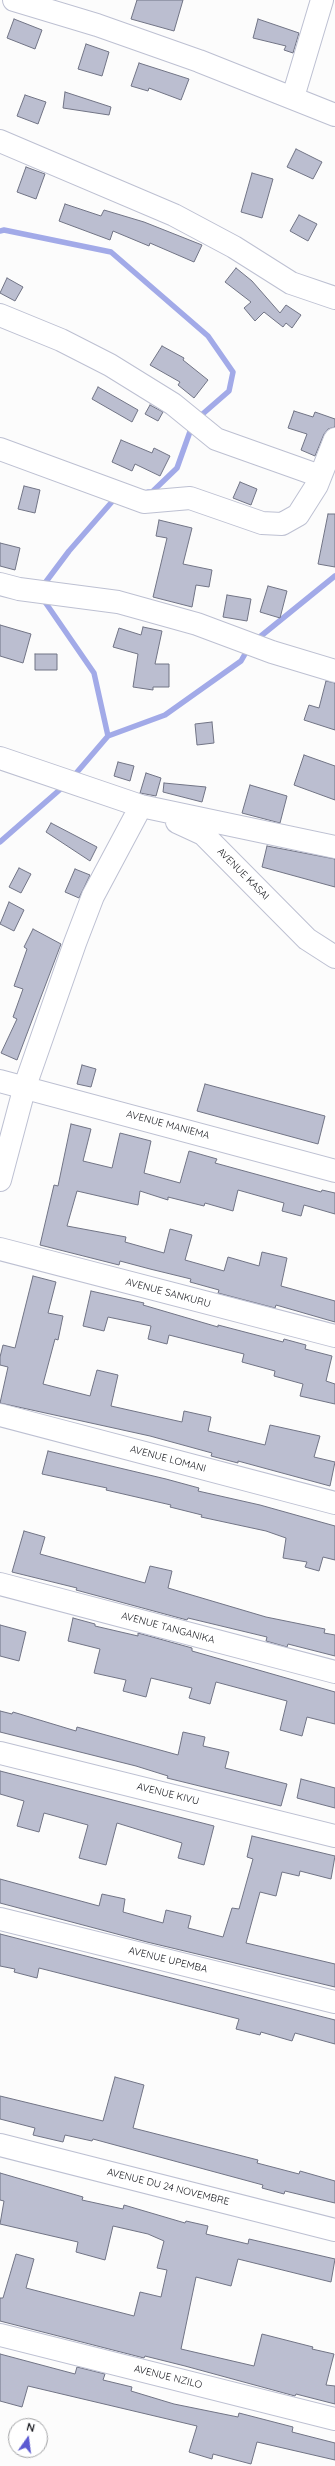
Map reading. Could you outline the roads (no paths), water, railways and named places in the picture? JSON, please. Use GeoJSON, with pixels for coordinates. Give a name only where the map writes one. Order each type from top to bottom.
{"type":"FeatureCollection","features":[{"type":"Feature","properties":{"kind":"street"},"geometry":{"type":"LineString","coordinates":[[14,0],[104,28],[293,97],[335,114]]}},
{"type":"Feature","properties":{"kind":"street"},"geometry":{"type":"LineString","coordinates":[[293,97],[322,0]]}},
{"type":"Feature","properties":{"kind":"street"},"geometry":{"type":"LineString","coordinates":[[0,141],[174,215],[234,247],[291,283],[335,298]]}},
{"type":"Feature","properties":{"kind":"street"},"geometry":{"type":"LineString","coordinates":[[0,314],[61,340],[110,365],[173,404],[216,439],[320,476]]}},
{"type":"Feature","properties":{"kind":"street"},"geometry":{"type":"LineString","coordinates":[[0,449],[144,502],[190,498],[262,523],[282,524],[298,515],[317,486],[335,439]]}},
{"type":"Feature","properties":{"kind":"street"},"geometry":{"type":"LineString","coordinates":[[0,584],[19,589],[118,602],[197,624],[279,655],[335,671]]}},
{"type":"Feature","properties":{"kind":"street"},"geometry":{"type":"LineString","coordinates":[[0,758],[141,806],[335,847]]}},
{"type":"Feature","properties":{"kind":"street"},"geometry":{"type":"LineString","coordinates":[[0,1180],[25,1086],[93,896],[141,806]]}},
{"type":"Feature","properties":{"kind":"street","name":"AVENUE KASAI"},"geometry":{"type":"LineString","coordinates":[[141,806],[203,834],[307,939],[335,957]]}},
{"type":"Feature","properties":{"kind":"street"},"geometry":{"type":"LineString","coordinates":[[307,939],[335,975]]}},
{"type":"Feature","properties":{"kind":"street","name":"AVENUE MANIEMA"},"geometry":{"type":"LineString","coordinates":[[0,1081],[25,1086],[335,1171]]}},
{"type":"Feature","properties":{"kind":"street","name":"AVENUE SANKURU"},"geometry":{"type":"LineString","coordinates":[[0,1249],[335,1336]]}},
{"type":"Feature","properties":{"kind":"street","name":"AVENUE LOMANI"},"geometry":{"type":"LineString","coordinates":[[0,1415],[335,1503]]}},
{"type":"Feature","properties":{"kind":"street","name":"AVENUE TANGANIKA"},"geometry":{"type":"LineString","coordinates":[[0,1584],[335,1672]]}},
{"type":"Feature","properties":{"kind":"street","name":"AVENUE KIVU"},"geometry":{"type":"LineString","coordinates":[[0,1753],[335,1836]]}},
{"type":"Feature","properties":{"kind":"street","name":"AVENUE UPEMBA"},"geometry":{"type":"LineString","coordinates":[[0,1918],[335,2002]]}},
{"type":"Feature","properties":{"kind":"street","name":"AVENUE DU 24 NOVEMBRE"},"geometry":{"type":"LineString","coordinates":[[0,2145],[335,2230]]}},
{"type":"Feature","properties":{"kind":"street","name":"AVENUE NZILO"},"geometry":{"type":"LineString","coordinates":[[0,2335],[335,2420]]}},
{"type":"Feature","properties":{"kind":"waterway"},"geometry":{"type":"LineString","coordinates":[[0,231],[4,230],[111,252],[208,336],[233,372],[229,391],[198,418]]}},
{"type":"Feature","properties":{"kind":"waterway"},"geometry":{"type":"LineString","coordinates":[[148,492],[152,492],[177,468],[192,426]]}},
{"type":"Feature","properties":{"kind":"waterway"},"geometry":{"type":"LineString","coordinates":[[42,587],[69,551],[117,496]]}},
{"type":"Feature","properties":{"kind":"waterway"},"geometry":{"type":"LineString","coordinates":[[256,640],[335,576]]}},
{"type":"Feature","properties":{"kind":"waterway"},"geometry":{"type":"LineString","coordinates":[[43,599],[94,673],[108,736]]}},
{"type":"Feature","properties":{"kind":"waterway"},"geometry":{"type":"LineString","coordinates":[[72,778],[108,736],[165,715],[241,661],[249,647]]}},
{"type":"Feature","properties":{"kind":"waterway"},"geometry":{"type":"LineString","coordinates":[[0,842],[64,786]]}}]}
